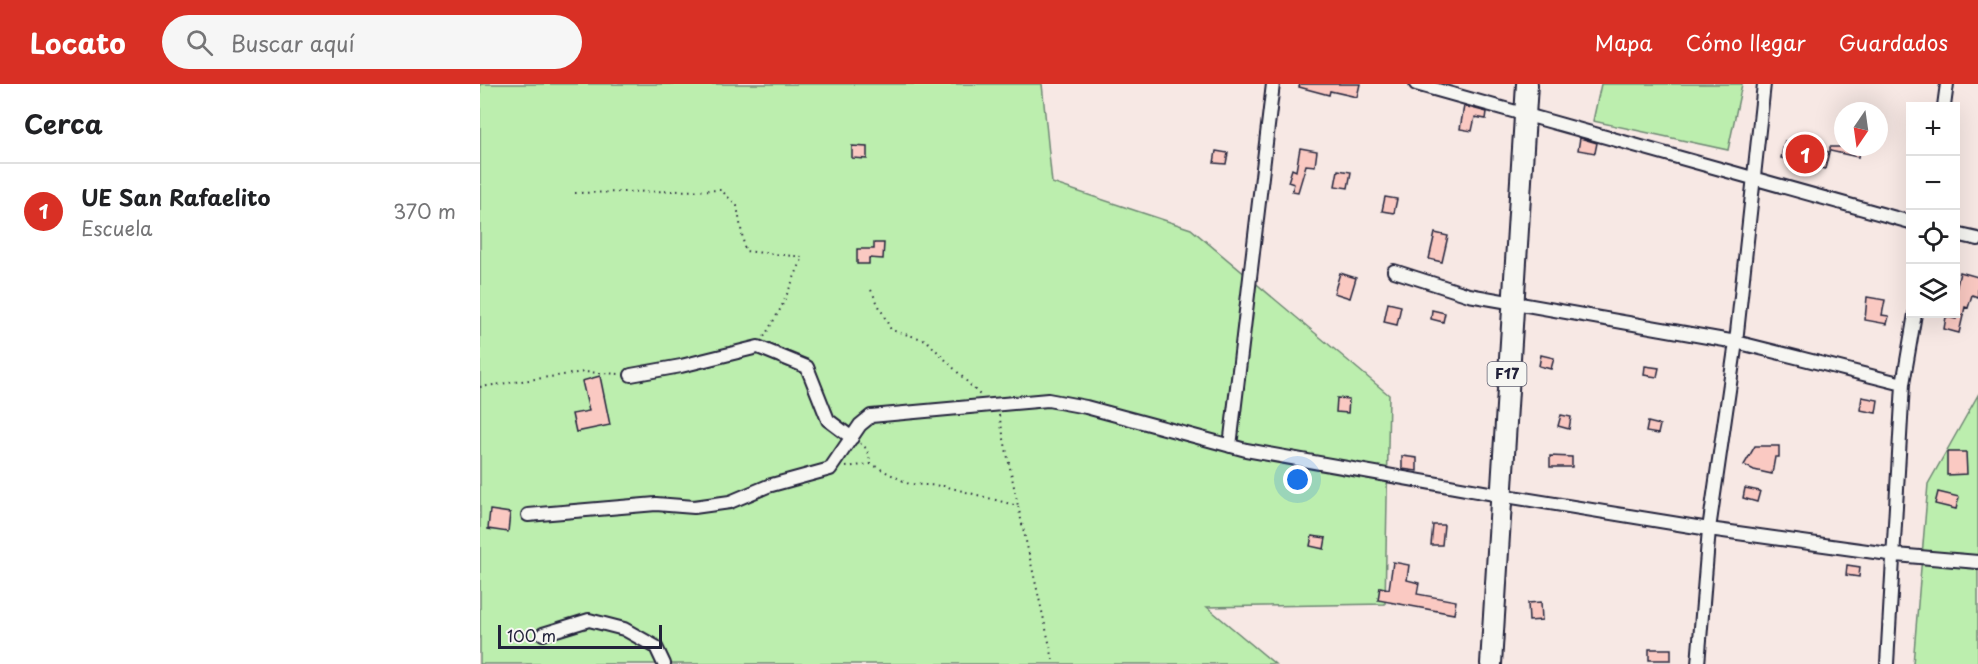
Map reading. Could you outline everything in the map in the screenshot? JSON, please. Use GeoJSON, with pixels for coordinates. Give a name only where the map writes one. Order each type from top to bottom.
{"type":"FeatureCollection","features":[{"type":"Feature","properties":{"kind":"highway","name":"F17"},"geometry":{"type":"LineString","coordinates":[[1491,664],[1527,84]]}},
{"type":"Feature","properties":{"kind":"street"},"geometry":{"type":"LineString","coordinates":[[1230,446],[1273,84]]}},
{"type":"Feature","properties":{"kind":"street"},"geometry":{"type":"LineString","coordinates":[[1416,84],[1753,180],[1906,221]]}},
{"type":"Feature","properties":{"kind":"street"},"geometry":{"type":"LineString","coordinates":[[1698,664],[1709,529],[1736,342],[1764,84]]}},
{"type":"Feature","properties":{"kind":"street"},"geometry":{"type":"LineString","coordinates":[[1945,102],[1947,84]]}},
{"type":"Feature","properties":{"kind":"street"},"geometry":{"type":"LineString","coordinates":[[1960,235],[1978,239]]}},
{"type":"Feature","properties":{"kind":"street"},"geometry":{"type":"LineString","coordinates":[[1394,271],[1469,295],[1736,342],[1903,384]]}},
{"type":"Feature","properties":{"kind":"street"},"geometry":{"type":"LineString","coordinates":[[1887,664],[1896,555],[1903,384],[1914,318]]}},
{"type":"Feature","properties":{"kind":"street"},"geometry":{"type":"LineString","coordinates":[[631,375],[681,366],[758,347],[807,367],[828,420],[852,438]]}},
{"type":"Feature","properties":{"kind":"street"},"geometry":{"type":"LineString","coordinates":[[528,514],[656,504],[694,507],[730,502],[768,486],[830,469],[871,416],[1048,400],[1086,407],[1230,446],[1500,495],[1709,529],[1896,555],[1978,562]]}},
{"type":"Feature","properties":{"kind":"street"},"geometry":{"type":"LineString","coordinates":[[543,634],[589,620],[624,629],[656,647],[664,664]]}},
{"type":"Feature","properties":{"kind":"path"},"geometry":{"type":"LineString","coordinates":[[575,193],[721,190],[737,206],[745,251],[803,257],[781,308],[758,347]]}},
{"type":"Feature","properties":{"kind":"path"},"geometry":{"type":"LineString","coordinates":[[872,290],[891,330],[926,340],[978,394],[997,406],[1054,664]]}},
{"type":"Feature","properties":{"kind":"path"},"geometry":{"type":"LineString","coordinates":[[480,387],[584,372],[631,375]]}},
{"type":"Feature","properties":{"kind":"path"},"geometry":{"type":"LineString","coordinates":[[852,438],[867,449],[871,464]]}},
{"type":"Feature","properties":{"kind":"path"},"geometry":{"type":"LineString","coordinates":[[830,469],[871,464],[909,484],[944,486],[1018,506]]}},
{"type":"Feature","properties":{"kind":"green space"},"geometry":{"type":"Polygon","coordinates":[[[480,84],[1042,84],[1052,183],[1191,229],[1389,395],[1385,604],[1207,607],[1275,664],[480,664],[480,84]]]}},
{"type":"Feature","properties":{"kind":"green space"},"geometry":{"type":"Polygon","coordinates":[[[1601,84],[1742,84],[1728,150],[1593,121],[1601,84]]]}},
{"type":"Feature","properties":{"kind":"green space"},"geometry":{"type":"Polygon","coordinates":[[[1978,395],[1978,664],[1913,664],[1928,484],[1978,395]]]}},
{"type":"Feature","properties":{"kind":"building"},"geometry":{"type":"Polygon","coordinates":[[[1300,84],[1360,84],[1357,97],[1330,91],[1329,95],[1299,87],[1300,84]]]}},
{"type":"Feature","properties":{"kind":"building"},"geometry":{"type":"Polygon","coordinates":[[[1464,106],[1487,112],[1486,119],[1475,117],[1472,131],[1460,129],[1464,106]]]}},
{"type":"Feature","properties":{"kind":"building"},"geometry":{"type":"Polygon","coordinates":[[[1580,138],[1597,143],[1595,153],[1578,150],[1580,138]]]}},
{"type":"Feature","properties":{"kind":"building"},"geometry":{"type":"Polygon","coordinates":[[[1785,141],[1829,152],[1825,169],[1781,158],[1785,141]]]}},
{"type":"Feature","properties":{"kind":"building"},"geometry":{"type":"Polygon","coordinates":[[[852,146],[867,147],[867,159],[852,158],[852,146]]]}},
{"type":"Feature","properties":{"kind":"building"},"geometry":{"type":"Polygon","coordinates":[[[1300,148],[1317,151],[1315,166],[1306,165],[1298,192],[1292,191],[1294,184],[1288,182],[1292,169],[1296,171],[1300,148]]]}},
{"type":"Feature","properties":{"kind":"building"},"geometry":{"type":"Polygon","coordinates":[[[1216,151],[1228,153],[1226,164],[1214,163],[1216,151]]]}},
{"type":"Feature","properties":{"kind":"building"},"geometry":{"type":"Polygon","coordinates":[[[1338,170],[1351,172],[1348,188],[1335,186],[1338,170]]]}},
{"type":"Feature","properties":{"kind":"building"},"geometry":{"type":"Polygon","coordinates":[[[1385,197],[1397,199],[1394,213],[1382,211],[1385,197]]]}},
{"type":"Feature","properties":{"kind":"building"},"geometry":{"type":"Polygon","coordinates":[[[1435,233],[1448,236],[1442,262],[1429,259],[1435,233]]]}},
{"type":"Feature","properties":{"kind":"building"},"geometry":{"type":"Polygon","coordinates":[[[874,243],[884,243],[883,259],[869,258],[869,264],[857,264],[857,249],[874,249],[874,243]]]}},
{"type":"Feature","properties":{"kind":"building"},"geometry":{"type":"Polygon","coordinates":[[[1960,272],[1978,277],[1978,297],[1972,295],[1968,308],[1965,307],[1959,333],[1944,329],[1946,318],[1960,318],[1960,272]]]}},
{"type":"Feature","properties":{"kind":"building"},"geometry":{"type":"Polygon","coordinates":[[[1340,273],[1356,278],[1350,298],[1334,293],[1340,273]]]}},
{"type":"Feature","properties":{"kind":"building"},"geometry":{"type":"Polygon","coordinates":[[[1867,297],[1885,300],[1882,315],[1889,316],[1887,324],[1865,320],[1867,297]]]}},
{"type":"Feature","properties":{"kind":"building"},"geometry":{"type":"Polygon","coordinates":[[[1388,303],[1401,306],[1397,325],[1384,322],[1388,303]]]}},
{"type":"Feature","properties":{"kind":"building"},"geometry":{"type":"Polygon","coordinates":[[[1432,310],[1445,313],[1443,322],[1431,319],[1432,310]]]}},
{"type":"Feature","properties":{"kind":"building"},"geometry":{"type":"Polygon","coordinates":[[[1541,355],[1554,358],[1551,369],[1539,366],[1541,355]]]}},
{"type":"Feature","properties":{"kind":"building"},"geometry":{"type":"Polygon","coordinates":[[[1645,366],[1659,368],[1657,377],[1644,375],[1645,366]]]}},
{"type":"Feature","properties":{"kind":"building"},"geometry":{"type":"Polygon","coordinates":[[[600,376],[610,425],[576,432],[572,414],[589,411],[582,381],[600,376]]]}},
{"type":"Feature","properties":{"kind":"building"},"geometry":{"type":"Polygon","coordinates":[[[1862,397],[1878,400],[1876,413],[1860,410],[1862,397]]]}},
{"type":"Feature","properties":{"kind":"building"},"geometry":{"type":"Polygon","coordinates":[[[1337,398],[1349,399],[1348,413],[1336,412],[1337,398]]]}},
{"type":"Feature","properties":{"kind":"building"},"geometry":{"type":"Polygon","coordinates":[[[1561,415],[1571,417],[1569,429],[1558,426],[1561,415]]]}},
{"type":"Feature","properties":{"kind":"building"},"geometry":{"type":"Polygon","coordinates":[[[1648,422],[1660,425],[1658,434],[1646,432],[1648,422]]]}},
{"type":"Feature","properties":{"kind":"building"},"geometry":{"type":"Polygon","coordinates":[[[1755,446],[1779,446],[1779,457],[1775,457],[1772,474],[1744,465],[1755,446]]]}},
{"type":"Feature","properties":{"kind":"building"},"geometry":{"type":"Polygon","coordinates":[[[1947,452],[1966,452],[1967,474],[1947,475],[1947,452]]]}},
{"type":"Feature","properties":{"kind":"building"},"geometry":{"type":"Polygon","coordinates":[[[1402,456],[1417,458],[1417,471],[1402,469],[1402,456]]]}},
{"type":"Feature","properties":{"kind":"building"},"geometry":{"type":"Polygon","coordinates":[[[1550,456],[1572,457],[1572,467],[1550,467],[1550,456]]]}},
{"type":"Feature","properties":{"kind":"building"},"geometry":{"type":"Polygon","coordinates":[[[1745,488],[1760,491],[1757,502],[1743,498],[1745,488]]]}},
{"type":"Feature","properties":{"kind":"building"},"geometry":{"type":"Polygon","coordinates":[[[1938,492],[1959,497],[1956,509],[1935,504],[1938,492]]]}},
{"type":"Feature","properties":{"kind":"building"},"geometry":{"type":"Polygon","coordinates":[[[490,510],[510,513],[508,532],[488,529],[490,510]]]}},
{"type":"Feature","properties":{"kind":"building"},"geometry":{"type":"Polygon","coordinates":[[[1433,525],[1444,525],[1442,545],[1431,545],[1433,525]]]}},
{"type":"Feature","properties":{"kind":"building"},"geometry":{"type":"Polygon","coordinates":[[[1312,536],[1326,538],[1324,549],[1310,546],[1312,536]]]}},
{"type":"Feature","properties":{"kind":"building"},"geometry":{"type":"Polygon","coordinates":[[[1393,562],[1409,565],[1407,580],[1419,583],[1417,594],[1456,601],[1454,614],[1378,600],[1380,587],[1389,589],[1393,562]]]}},
{"type":"Feature","properties":{"kind":"building"},"geometry":{"type":"Polygon","coordinates":[[[1847,565],[1860,567],[1859,577],[1846,575],[1847,565]]]}},
{"type":"Feature","properties":{"kind":"building"},"geometry":{"type":"Polygon","coordinates":[[[1541,602],[1542,620],[1529,621],[1528,603],[1541,602]]]}},
{"type":"Feature","properties":{"kind":"building"},"geometry":{"type":"Polygon","coordinates":[[[1649,649],[1671,649],[1671,660],[1649,660],[1649,649]]]}},
{"type":"Feature","properties":{"kind":"place","name":"UE San Rafaelito"},"geometry":{"type":"Point","coordinates":[1805,154]}}]}
